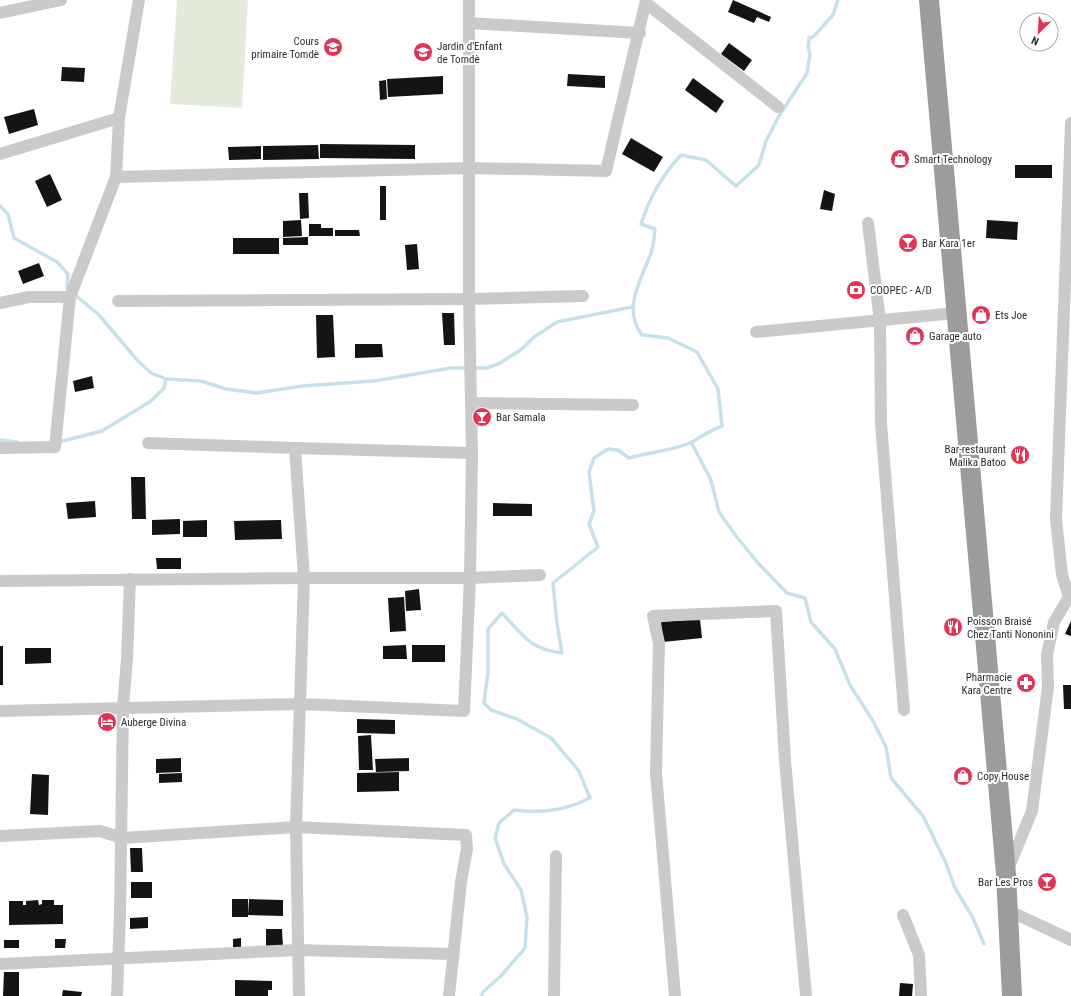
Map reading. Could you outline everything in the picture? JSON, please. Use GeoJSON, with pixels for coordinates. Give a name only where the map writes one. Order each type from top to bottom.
{"type":"FeatureCollection","features":[{"type":"Feature","properties":{"kind":"highway"},"geometry":{"type":"LineString","coordinates":[[929,0],[1006,874],[1012,996]]}},
{"type":"Feature","properties":{"kind":"street"},"geometry":{"type":"LineString","coordinates":[[0,13],[60,0]]}},
{"type":"Feature","properties":{"kind":"street"},"geometry":{"type":"LineString","coordinates":[[0,448],[55,447],[70,297],[116,177],[119,118],[140,0]]}},
{"type":"Feature","properties":{"kind":"street"},"geometry":{"type":"LineString","coordinates":[[0,711],[300,704],[464,711],[470,578],[472,453],[469,300],[469,0]]}},
{"type":"Feature","properties":{"kind":"street"},"geometry":{"type":"LineString","coordinates":[[116,177],[470,168],[606,171],[640,33],[646,2],[778,107]]}},
{"type":"Feature","properties":{"kind":"street"},"geometry":{"type":"LineString","coordinates":[[469,23],[640,33]]}},
{"type":"Feature","properties":{"kind":"street"},"geometry":{"type":"LineString","coordinates":[[0,154],[119,118]]}},
{"type":"Feature","properties":{"kind":"street"},"geometry":{"type":"LineString","coordinates":[[1006,874],[1032,811],[1048,687],[1047,656],[1054,622],[1070,598],[1062,575],[1056,519],[1071,123]]}},
{"type":"Feature","properties":{"kind":"street"},"geometry":{"type":"LineString","coordinates":[[868,223],[880,321],[881,423],[904,710]]}},
{"type":"Feature","properties":{"kind":"street"},"geometry":{"type":"LineString","coordinates":[[118,301],[469,300],[583,296]]}},
{"type":"Feature","properties":{"kind":"street"},"geometry":{"type":"LineString","coordinates":[[0,303],[29,298],[70,297]]}},
{"type":"Feature","properties":{"kind":"street"},"geometry":{"type":"LineString","coordinates":[[756,332],[956,313]]}},
{"type":"Feature","properties":{"kind":"street"},"geometry":{"type":"LineString","coordinates":[[471,403],[633,405]]}},
{"type":"Feature","properties":{"kind":"street"},"geometry":{"type":"LineString","coordinates":[[148,444],[472,453]]}},
{"type":"Feature","properties":{"kind":"street"},"geometry":{"type":"LineString","coordinates":[[295,448],[304,578],[296,827],[298,996]]}},
{"type":"Feature","properties":{"kind":"street"},"geometry":{"type":"LineString","coordinates":[[0,581],[470,578],[540,575]]}},
{"type":"Feature","properties":{"kind":"street"},"geometry":{"type":"LineString","coordinates":[[117,996],[122,838],[123,707],[127,659],[130,579]]}},
{"type":"Feature","properties":{"kind":"street"},"geometry":{"type":"LineString","coordinates":[[675,996],[656,773],[659,643],[653,616],[776,611],[785,760],[806,996]]}},
{"type":"Feature","properties":{"kind":"street"},"geometry":{"type":"LineString","coordinates":[[0,836],[100,831],[122,838],[296,827],[466,834],[467,849],[461,882],[452,954],[449,996]]}},
{"type":"Feature","properties":{"kind":"street"},"geometry":{"type":"LineString","coordinates":[[554,996],[556,856]]}},
{"type":"Feature","properties":{"kind":"street"},"geometry":{"type":"LineString","coordinates":[[1007,910],[1071,940]]}},
{"type":"Feature","properties":{"kind":"street"},"geometry":{"type":"LineString","coordinates":[[903,916],[919,955],[921,996]]}},
{"type":"Feature","properties":{"kind":"street"},"geometry":{"type":"LineString","coordinates":[[0,964],[297,950],[452,954]]}},
{"type":"Feature","properties":{"kind":"green space"},"geometry":{"type":"Polygon","coordinates":[[[177,0],[248,0],[242,108],[170,104],[177,0]]]}},
{"type":"Feature","properties":{"kind":"building"},"geometry":{"type":"Polygon","coordinates":[[[733,0],[771,17],[769,22],[757,17],[754,23],[728,12],[733,0]]]}},
{"type":"Feature","properties":{"kind":"building"},"geometry":{"type":"Polygon","coordinates":[[[729,43],[752,60],[744,71],[721,54],[729,43]]]}},
{"type":"Feature","properties":{"kind":"building"},"geometry":{"type":"Polygon","coordinates":[[[62,67],[85,68],[84,82],[61,81],[62,67]]]}},
{"type":"Feature","properties":{"kind":"building"},"geometry":{"type":"Polygon","coordinates":[[[568,74],[605,76],[605,88],[567,86],[568,74]]]}},
{"type":"Feature","properties":{"kind":"building"},"geometry":{"type":"Polygon","coordinates":[[[443,76],[443,94],[388,97],[387,79],[443,76]]]}},
{"type":"Feature","properties":{"kind":"building"},"geometry":{"type":"Polygon","coordinates":[[[693,78],[724,101],[716,113],[685,90],[693,78]]]}},
{"type":"Feature","properties":{"kind":"building"},"geometry":{"type":"Polygon","coordinates":[[[386,80],[387,99],[380,100],[379,81],[386,80]]]}},
{"type":"Feature","properties":{"kind":"building"},"geometry":{"type":"Polygon","coordinates":[[[34,109],[38,125],[9,134],[4,117],[34,109]]]}},
{"type":"Feature","properties":{"kind":"building"},"geometry":{"type":"Polygon","coordinates":[[[631,138],[663,157],[654,172],[622,154],[631,138]]]}},
{"type":"Feature","properties":{"kind":"building"},"geometry":{"type":"Polygon","coordinates":[[[320,144],[415,145],[415,159],[320,158],[320,144]]]}},
{"type":"Feature","properties":{"kind":"building"},"geometry":{"type":"Polygon","coordinates":[[[318,145],[319,159],[263,160],[263,146],[318,145]]]}},
{"type":"Feature","properties":{"kind":"building"},"geometry":{"type":"Polygon","coordinates":[[[261,146],[261,159],[229,160],[228,147],[261,146]]]}},
{"type":"Feature","properties":{"kind":"building"},"geometry":{"type":"Polygon","coordinates":[[[1015,165],[1052,165],[1052,178],[1015,178],[1015,165]]]}},
{"type":"Feature","properties":{"kind":"building"},"geometry":{"type":"Polygon","coordinates":[[[50,174],[62,200],[47,207],[35,181],[50,174]]]}},
{"type":"Feature","properties":{"kind":"building"},"geometry":{"type":"Polygon","coordinates":[[[380,186],[386,186],[386,220],[380,220],[380,186]]]}},
{"type":"Feature","properties":{"kind":"building"},"geometry":{"type":"Polygon","coordinates":[[[824,190],[835,194],[832,211],[820,209],[824,190]]]}},
{"type":"Feature","properties":{"kind":"building"},"geometry":{"type":"Polygon","coordinates":[[[299,193],[308,193],[309,218],[300,219],[299,193]]]}},
{"type":"Feature","properties":{"kind":"building"},"geometry":{"type":"Polygon","coordinates":[[[301,220],[302,236],[283,237],[283,221],[301,220]]]}},
{"type":"Feature","properties":{"kind":"building"},"geometry":{"type":"Polygon","coordinates":[[[987,220],[1018,222],[1017,240],[986,238],[987,220]]]}},
{"type":"Feature","properties":{"kind":"building"},"geometry":{"type":"Polygon","coordinates":[[[309,224],[321,224],[321,228],[333,228],[333,236],[309,236],[309,224]]]}},
{"type":"Feature","properties":{"kind":"building"},"geometry":{"type":"Polygon","coordinates":[[[335,230],[359,230],[360,236],[335,236],[335,230]]]}},
{"type":"Feature","properties":{"kind":"building"},"geometry":{"type":"Polygon","coordinates":[[[308,237],[308,245],[283,245],[283,238],[308,237]]]}},
{"type":"Feature","properties":{"kind":"building"},"geometry":{"type":"Polygon","coordinates":[[[233,238],[279,238],[279,254],[233,254],[233,238]]]}},
{"type":"Feature","properties":{"kind":"building"},"geometry":{"type":"Polygon","coordinates":[[[417,244],[419,269],[407,270],[405,245],[417,244]]]}},
{"type":"Feature","properties":{"kind":"building"},"geometry":{"type":"Polygon","coordinates":[[[39,263],[44,276],[23,284],[18,271],[39,263]]]}},
{"type":"Feature","properties":{"kind":"building"},"geometry":{"type":"Polygon","coordinates":[[[442,313],[454,313],[455,345],[444,345],[442,313]]]}},
{"type":"Feature","properties":{"kind":"building"},"geometry":{"type":"Polygon","coordinates":[[[316,315],[333,315],[335,357],[317,358],[316,315]]]}},
{"type":"Feature","properties":{"kind":"building"},"geometry":{"type":"Polygon","coordinates":[[[355,344],[382,344],[383,357],[355,358],[355,344]]]}},
{"type":"Feature","properties":{"kind":"building"},"geometry":{"type":"Polygon","coordinates":[[[92,376],[94,388],[75,392],[73,381],[92,376]]]}},
{"type":"Feature","properties":{"kind":"building"},"geometry":{"type":"Polygon","coordinates":[[[131,477],[145,477],[146,519],[132,519],[131,477]]]}},
{"type":"Feature","properties":{"kind":"building"},"geometry":{"type":"Polygon","coordinates":[[[95,501],[96,517],[68,519],[66,503],[95,501]]]}},
{"type":"Feature","properties":{"kind":"building"},"geometry":{"type":"Polygon","coordinates":[[[493,503],[532,504],[532,516],[493,516],[493,503]]]}},
{"type":"Feature","properties":{"kind":"building"},"geometry":{"type":"Polygon","coordinates":[[[180,519],[180,534],[152,535],[152,520],[180,519]]]}},
{"type":"Feature","properties":{"kind":"building"},"geometry":{"type":"Polygon","coordinates":[[[207,520],[207,537],[183,537],[183,521],[207,520]]]}},
{"type":"Feature","properties":{"kind":"building"},"geometry":{"type":"Polygon","coordinates":[[[281,520],[282,539],[235,540],[234,521],[281,520]]]}},
{"type":"Feature","properties":{"kind":"building"},"geometry":{"type":"Polygon","coordinates":[[[156,558],[181,558],[181,569],[157,569],[156,558]]]}},
{"type":"Feature","properties":{"kind":"building"},"geometry":{"type":"Polygon","coordinates":[[[419,589],[421,610],[406,611],[405,591],[419,589]]]}},
{"type":"Feature","properties":{"kind":"building"},"geometry":{"type":"Polygon","coordinates":[[[404,597],[406,631],[390,632],[388,598],[404,597]]]}},
{"type":"Feature","properties":{"kind":"building"},"geometry":{"type":"Polygon","coordinates":[[[700,619],[702,638],[663,642],[661,622],[700,619]]]}},
{"type":"Feature","properties":{"kind":"building"},"geometry":{"type":"Polygon","coordinates":[[[1071,621],[1071,636],[1065,634],[1071,621]]]}},
{"type":"Feature","properties":{"kind":"building"},"geometry":{"type":"Polygon","coordinates":[[[406,645],[407,659],[383,659],[383,646],[406,645]]]}},
{"type":"Feature","properties":{"kind":"building"},"geometry":{"type":"Polygon","coordinates":[[[412,645],[445,645],[445,662],[412,662],[412,645]]]}},
{"type":"Feature","properties":{"kind":"building"},"geometry":{"type":"Polygon","coordinates":[[[0,646],[3,646],[3,685],[0,685],[0,646]]]}},
{"type":"Feature","properties":{"kind":"building"},"geometry":{"type":"Polygon","coordinates":[[[25,648],[51,648],[51,663],[25,664],[25,648]]]}},
{"type":"Feature","properties":{"kind":"building"},"geometry":{"type":"Polygon","coordinates":[[[1063,685],[1071,685],[1071,709],[1064,709],[1063,685]]]}},
{"type":"Feature","properties":{"kind":"building"},"geometry":{"type":"Polygon","coordinates":[[[357,719],[395,720],[395,734],[357,733],[357,719]]]}},
{"type":"Feature","properties":{"kind":"building"},"geometry":{"type":"Polygon","coordinates":[[[371,735],[373,770],[359,770],[358,736],[371,735]]]}},
{"type":"Feature","properties":{"kind":"building"},"geometry":{"type":"Polygon","coordinates":[[[181,758],[181,772],[156,773],[156,759],[181,758]]]}},
{"type":"Feature","properties":{"kind":"building"},"geometry":{"type":"Polygon","coordinates":[[[409,758],[409,771],[376,772],[375,759],[409,758]]]}},
{"type":"Feature","properties":{"kind":"building"},"geometry":{"type":"Polygon","coordinates":[[[399,772],[399,791],[357,792],[357,773],[399,772]]]}},
{"type":"Feature","properties":{"kind":"building"},"geometry":{"type":"Polygon","coordinates":[[[182,773],[182,782],[159,783],[159,774],[182,773]]]}},
{"type":"Feature","properties":{"kind":"building"},"geometry":{"type":"Polygon","coordinates":[[[32,774],[49,775],[48,815],[30,814],[32,774]]]}},
{"type":"Feature","properties":{"kind":"building"},"geometry":{"type":"Polygon","coordinates":[[[130,848],[142,848],[143,872],[131,872],[130,848]]]}},
{"type":"Feature","properties":{"kind":"building"},"geometry":{"type":"Polygon","coordinates":[[[131,882],[152,882],[152,898],[131,898],[131,882]]]}},
{"type":"Feature","properties":{"kind":"building"},"geometry":{"type":"Polygon","coordinates":[[[232,899],[248,899],[248,917],[232,917],[232,899]]]}},
{"type":"Feature","properties":{"kind":"building"},"geometry":{"type":"Polygon","coordinates":[[[249,899],[283,900],[283,916],[248,915],[249,899]]]}},
{"type":"Feature","properties":{"kind":"building"},"geometry":{"type":"Polygon","coordinates":[[[38,900],[39,905],[42,904],[42,900],[54,900],[54,905],[63,905],[63,924],[9,925],[9,901],[23,901],[23,905],[26,905],[26,901],[38,900]]]}},
{"type":"Feature","properties":{"kind":"building"},"geometry":{"type":"Polygon","coordinates":[[[148,917],[148,928],[130,929],[130,918],[148,917]]]}},
{"type":"Feature","properties":{"kind":"building"},"geometry":{"type":"Polygon","coordinates":[[[266,929],[282,929],[283,947],[266,948],[266,929]]]}},
{"type":"Feature","properties":{"kind":"building"},"geometry":{"type":"Polygon","coordinates":[[[241,938],[241,950],[233,950],[233,939],[241,938]]]}},
{"type":"Feature","properties":{"kind":"building"},"geometry":{"type":"Polygon","coordinates":[[[55,939],[66,939],[65,948],[55,948],[55,939]]]}},
{"type":"Feature","properties":{"kind":"building"},"geometry":{"type":"Polygon","coordinates":[[[4,940],[19,940],[19,948],[4,948],[4,940]]]}},
{"type":"Feature","properties":{"kind":"building"},"geometry":{"type":"Polygon","coordinates":[[[4,972],[19,972],[19,996],[3,996],[4,972]]]}},
{"type":"Feature","properties":{"kind":"building"},"geometry":{"type":"Polygon","coordinates":[[[235,980],[272,981],[272,990],[268,990],[268,996],[235,996],[235,980]]]}},
{"type":"Feature","properties":{"kind":"building"},"geometry":{"type":"Polygon","coordinates":[[[900,983],[913,984],[912,996],[899,996],[900,983]]]}},
{"type":"Feature","properties":{"kind":"building"},"geometry":{"type":"Polygon","coordinates":[[[63,990],[82,992],[81,996],[62,996],[63,990]]]}},
{"type":"Feature","properties":{"kind":"waterway"},"geometry":{"type":"LineString","coordinates":[[481,996],[484,991],[501,976],[525,948],[527,917],[521,890],[504,864],[495,838],[499,823],[514,810],[553,810],[571,806],[590,798],[579,771],[551,738],[517,719],[491,710],[484,703],[488,672],[488,629],[502,613],[522,635],[534,645],[562,653],[557,624],[553,583],[598,547],[589,524],[594,511],[589,472],[594,458],[608,449],[618,450],[629,458],[677,447],[692,442],[710,431],[722,426],[718,389],[697,352],[668,338],[642,335],[636,325],[633,305],[635,294],[652,250],[655,229],[641,224],[657,187],[668,170],[681,155],[706,160],[736,186],[759,165],[766,141],[779,116],[807,73],[810,54],[808,47],[809,38],[813,37],[833,15],[838,0]]}},
{"type":"Feature","properties":{"kind":"waterway"},"geometry":{"type":"LineString","coordinates":[[0,206],[8,214],[14,238],[57,262],[68,274],[67,288],[70,290]]}},
{"type":"Feature","properties":{"kind":"waterway"},"geometry":{"type":"LineString","coordinates":[[74,294],[99,315],[138,361],[151,373],[166,379],[201,381],[226,389],[257,393],[302,386],[374,381],[451,368],[487,368],[500,363],[522,349],[534,337],[557,322],[632,307]]}},
{"type":"Feature","properties":{"kind":"waterway"},"geometry":{"type":"LineString","coordinates":[[59,442],[102,431],[151,401],[164,388],[166,379]]}},
{"type":"Feature","properties":{"kind":"waterway"},"geometry":{"type":"LineString","coordinates":[[0,440],[17,442]]}},
{"type":"Feature","properties":{"kind":"waterway"},"geometry":{"type":"LineString","coordinates":[[691,442],[711,480],[719,512],[758,563],[787,593],[805,598],[811,622],[835,649],[850,685],[873,721],[886,747],[891,778],[923,816],[945,861],[955,888],[973,918],[984,944]]}},
{"type":"Feature","properties":{"kind":"place","name":"Cours primaire Tomdè"},"geometry":{"type":"Point","coordinates":[333,47]}},
{"type":"Feature","properties":{"kind":"place","name":"Jardin d'Enfant de Tomdè"},"geometry":{"type":"Point","coordinates":[423,52]}},
{"type":"Feature","properties":{"kind":"place","name":"Smart Technology"},"geometry":{"type":"Point","coordinates":[900,159]}},
{"type":"Feature","properties":{"kind":"place","name":"Bar Kara 1er"},"geometry":{"type":"Point","coordinates":[908,243]}},
{"type":"Feature","properties":{"kind":"place","name":"COOPEC - A/D"},"geometry":{"type":"Point","coordinates":[856,290]}},
{"type":"Feature","properties":{"kind":"place","name":"Ets Joe"},"geometry":{"type":"Point","coordinates":[981,315]}},
{"type":"Feature","properties":{"kind":"place","name":"Garage auto"},"geometry":{"type":"Point","coordinates":[915,336]}},
{"type":"Feature","properties":{"kind":"place","name":"Bar Samala"},"geometry":{"type":"Point","coordinates":[482,417]}},
{"type":"Feature","properties":{"kind":"place","name":"Bar-restaurant Malika Batoo"},"geometry":{"type":"Point","coordinates":[1020,455]}},
{"type":"Feature","properties":{"kind":"place","name":"Poisson Braisé Chez Tanti Nononini"},"geometry":{"type":"Point","coordinates":[953,627]}},
{"type":"Feature","properties":{"kind":"place","name":"Pharmacie Kara Centre"},"geometry":{"type":"Point","coordinates":[1026,683]}},
{"type":"Feature","properties":{"kind":"place","name":"Auberge Divina"},"geometry":{"type":"Point","coordinates":[107,722]}},
{"type":"Feature","properties":{"kind":"place","name":"Copy House"},"geometry":{"type":"Point","coordinates":[963,776]}},
{"type":"Feature","properties":{"kind":"place","name":"Bar Les Pros"},"geometry":{"type":"Point","coordinates":[1047,882]}}]}
